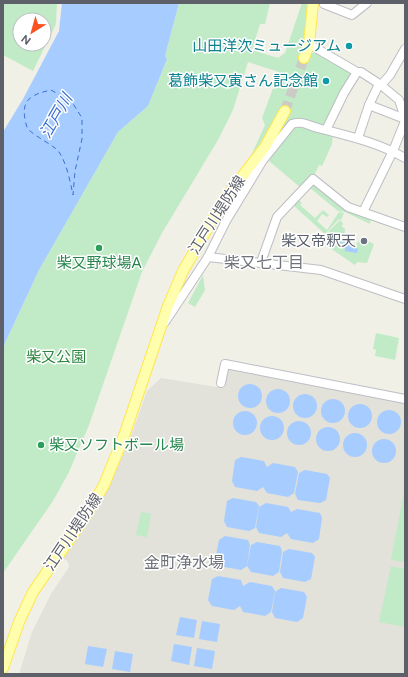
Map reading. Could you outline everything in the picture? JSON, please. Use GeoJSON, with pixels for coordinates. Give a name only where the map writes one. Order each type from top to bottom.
{"type":"FeatureCollection","features":[{"type":"Feature","properties":{"kind":"main road"},"geometry":{"type":"LineString","coordinates":[[304,58],[308,44],[313,3]]}},
{"type":"Feature","properties":{"kind":"main road","name":"江戸川堤防線"},"geometry":{"type":"LineString","coordinates":[[3,668],[18,622],[33,592],[83,520],[104,485],[124,436],[175,288],[198,243],[228,195],[265,147],[285,111]]}},
{"type":"Feature","properties":{"kind":"street"},"geometry":{"type":"LineString","coordinates":[[324,4],[352,14],[367,3]]}},
{"type":"Feature","properties":{"kind":"street"},"geometry":{"type":"LineString","coordinates":[[308,44],[357,72],[361,72],[380,84],[399,100],[405,119],[393,151],[363,212]]}},
{"type":"Feature","properties":{"kind":"street"},"geometry":{"type":"LineString","coordinates":[[358,138],[369,105],[380,84],[390,75],[405,48]]}},
{"type":"Feature","properties":{"kind":"street"},"geometry":{"type":"LineString","coordinates":[[326,130],[344,93],[357,72]]}},
{"type":"Feature","properties":{"kind":"street"},"geometry":{"type":"LineString","coordinates":[[369,105],[405,119]]}},
{"type":"Feature","properties":{"kind":"street","name":"江戸川堤防線"},"geometry":{"type":"LineString","coordinates":[[162,326],[208,257],[226,221],[263,160],[288,126],[296,122],[302,122],[358,138],[393,151],[405,158]]}},
{"type":"Feature","properties":{"kind":"street"},"geometry":{"type":"LineString","coordinates":[[261,262],[276,217],[313,179],[348,207],[405,227]]}},
{"type":"Feature","properties":{"kind":"street"},"geometry":{"type":"LineString","coordinates":[[208,257],[321,270],[405,299]]}},
{"type":"Feature","properties":{"kind":"street"},"geometry":{"type":"LineString","coordinates":[[221,384],[225,364],[405,399]]}},
{"type":"Feature","properties":{"kind":"shaded area","name":"金町浄水場"},"geometry":{"type":"Polygon","coordinates":[[[227,367],[405,402],[405,674],[19,674],[32,632],[51,594],[69,567],[68,562],[63,558],[109,487],[131,436],[147,391],[161,378],[223,388],[227,367]]]}},
{"type":"Feature","properties":{"kind":"green space"},"geometry":{"type":"Polygon","coordinates":[[[3,3],[57,3],[56,24],[52,32],[52,12],[12,12],[12,52],[42,52],[33,71],[3,55],[3,3]]]}},
{"type":"Feature","properties":{"kind":"green space","name":"柴又公園"},"geometry":{"type":"Polygon","coordinates":[[[179,3],[270,3],[265,24],[260,24],[252,50],[278,58],[285,53],[302,3],[310,3],[307,58],[312,53],[316,53],[351,72],[351,76],[323,127],[308,120],[298,118],[289,122],[277,134],[273,127],[251,159],[250,158],[265,125],[262,118],[279,72],[248,62],[233,110],[218,140],[162,233],[142,272],[89,425],[69,472],[53,501],[3,573],[3,352],[5,343],[39,270],[118,132],[148,106],[167,59],[165,56],[179,3]]]}},
{"type":"Feature","properties":{"kind":"green space"},"geometry":{"type":"Polygon","coordinates":[[[300,124],[333,134],[332,144],[322,166],[319,165],[314,176],[301,188],[269,161],[288,132],[300,124]]]}},
{"type":"Feature","properties":{"kind":"green space"},"geometry":{"type":"Polygon","coordinates":[[[313,183],[371,218],[370,224],[345,212],[338,211],[310,188],[313,183]]]}},
{"type":"Feature","properties":{"kind":"green space"},"geometry":{"type":"Polygon","coordinates":[[[298,199],[302,203],[300,205],[315,218],[323,210],[329,215],[327,217],[322,214],[317,221],[327,230],[339,212],[344,213],[341,220],[339,219],[325,234],[293,205],[298,199]]]}},
{"type":"Feature","properties":{"kind":"green space"},"geometry":{"type":"Polygon","coordinates":[[[340,220],[343,223],[342,227],[345,228],[344,238],[356,245],[361,237],[374,244],[367,263],[357,262],[355,265],[330,248],[329,240],[326,234],[340,220]]]}},
{"type":"Feature","properties":{"kind":"green space"},"geometry":{"type":"Polygon","coordinates":[[[203,275],[205,290],[195,307],[188,303],[203,275]]]}},
{"type":"Feature","properties":{"kind":"green space"},"geometry":{"type":"Polygon","coordinates":[[[376,333],[399,338],[395,360],[375,356],[376,350],[373,349],[376,333]]]}},
{"type":"Feature","properties":{"kind":"green space"},"geometry":{"type":"Polygon","coordinates":[[[405,487],[405,562],[391,560],[405,487]]]}},
{"type":"Feature","properties":{"kind":"green space"},"geometry":{"type":"Polygon","coordinates":[[[141,512],[151,514],[147,537],[136,535],[141,512]]]}},
{"type":"Feature","properties":{"kind":"green space"},"geometry":{"type":"Polygon","coordinates":[[[391,566],[405,569],[405,627],[379,622],[391,566]]]}},
{"type":"Feature","properties":{"kind":"water","name":"江戸川"},"geometry":{"type":"Polygon","coordinates":[[[62,3],[179,3],[165,56],[167,59],[148,106],[118,132],[39,270],[5,343],[3,352],[3,132],[23,99],[48,52],[52,52],[52,44],[59,31],[62,3]]]}},
{"type":"Feature","properties":{"kind":"water"},"geometry":{"type":"Polygon","coordinates":[[[339,238],[358,249],[357,253],[345,251],[345,244],[341,242],[339,244],[336,240],[339,238]]]}},
{"type":"Feature","properties":{"kind":"water"},"geometry":{"type":"Polygon","coordinates":[[[250,384],[255,385],[261,391],[261,401],[255,407],[250,408],[245,407],[239,401],[238,396],[239,391],[245,385],[250,384]]]}},
{"type":"Feature","properties":{"kind":"water"},"geometry":{"type":"Polygon","coordinates":[[[278,389],[283,390],[289,396],[289,406],[283,412],[278,413],[273,412],[267,406],[266,401],[267,396],[273,390],[278,389]]]}},
{"type":"Feature","properties":{"kind":"water"},"geometry":{"type":"Polygon","coordinates":[[[305,394],[310,395],[316,401],[316,411],[310,417],[305,418],[300,417],[294,411],[293,406],[294,401],[300,395],[305,394]]]}},
{"type":"Feature","properties":{"kind":"water"},"geometry":{"type":"Polygon","coordinates":[[[333,399],[338,400],[344,406],[344,416],[338,422],[333,423],[328,422],[322,416],[321,411],[322,406],[328,400],[333,399]]]}},
{"type":"Feature","properties":{"kind":"water"},"geometry":{"type":"Polygon","coordinates":[[[360,404],[365,405],[371,411],[371,421],[365,427],[360,428],[355,427],[349,421],[348,416],[349,411],[355,405],[360,404]]]}},
{"type":"Feature","properties":{"kind":"water"},"geometry":{"type":"Polygon","coordinates":[[[389,410],[394,411],[400,417],[400,427],[394,433],[389,434],[384,433],[378,427],[377,422],[378,417],[384,411],[389,410]]]}},
{"type":"Feature","properties":{"kind":"water"},"geometry":{"type":"Polygon","coordinates":[[[245,411],[250,412],[256,418],[256,428],[250,434],[245,435],[240,434],[234,428],[233,423],[234,418],[240,412],[245,411]]]}},
{"type":"Feature","properties":{"kind":"water"},"geometry":{"type":"Polygon","coordinates":[[[272,416],[277,417],[283,423],[283,433],[277,439],[272,440],[267,439],[261,433],[260,428],[261,423],[267,417],[272,416]]]}},
{"type":"Feature","properties":{"kind":"water"},"geometry":{"type":"Polygon","coordinates":[[[299,421],[304,422],[310,428],[310,438],[304,444],[299,445],[294,444],[288,438],[287,433],[288,428],[294,422],[299,421]]]}},
{"type":"Feature","properties":{"kind":"water"},"geometry":{"type":"Polygon","coordinates":[[[328,427],[333,428],[339,434],[339,444],[333,450],[328,451],[323,450],[317,444],[316,439],[317,434],[323,428],[328,427]]]}},
{"type":"Feature","properties":{"kind":"water"},"geometry":{"type":"Polygon","coordinates":[[[355,433],[360,434],[366,440],[366,450],[360,456],[355,457],[350,456],[344,450],[343,445],[344,440],[350,434],[355,433]]]}},
{"type":"Feature","properties":{"kind":"water"},"geometry":{"type":"Polygon","coordinates":[[[384,439],[389,440],[395,446],[395,456],[389,462],[384,463],[379,462],[373,456],[372,451],[373,446],[379,440],[384,439]]]}},
{"type":"Feature","properties":{"kind":"water"},"geometry":{"type":"Polygon","coordinates":[[[241,457],[264,461],[267,467],[273,463],[295,467],[298,472],[294,493],[288,497],[267,493],[263,487],[257,491],[235,487],[232,481],[235,460],[241,457]]]}},
{"type":"Feature","properties":{"kind":"water"},"geometry":{"type":"Polygon","coordinates":[[[305,470],[327,474],[330,478],[326,500],[320,503],[298,500],[295,494],[299,473],[305,470]]]}},
{"type":"Feature","properties":{"kind":"water"},"geometry":{"type":"Polygon","coordinates":[[[233,498],[256,502],[259,506],[255,528],[249,531],[227,527],[224,521],[227,501],[233,498]]]}},
{"type":"Feature","properties":{"kind":"water"},"geometry":{"type":"Polygon","coordinates":[[[266,503],[288,507],[291,512],[297,509],[320,513],[322,518],[319,539],[313,543],[291,539],[287,533],[281,537],[259,533],[256,527],[259,507],[266,503]]]}},
{"type":"Feature","properties":{"kind":"water"},"geometry":{"type":"Polygon","coordinates":[[[225,536],[248,540],[250,545],[247,566],[241,570],[219,566],[215,560],[219,540],[225,536]]]}},
{"type":"Feature","properties":{"kind":"water"},"geometry":{"type":"Polygon","coordinates":[[[257,542],[280,546],[282,551],[279,572],[273,576],[251,572],[247,566],[251,545],[257,542]]]}},
{"type":"Feature","properties":{"kind":"water"},"geometry":{"type":"Polygon","coordinates":[[[289,549],[312,553],[315,557],[311,579],[305,582],[283,578],[280,572],[283,552],[289,549]]]}},
{"type":"Feature","properties":{"kind":"water"},"geometry":{"type":"Polygon","coordinates":[[[218,576],[241,580],[243,586],[250,582],[272,586],[275,591],[271,612],[265,616],[243,612],[240,606],[234,610],[212,606],[208,600],[212,579],[218,576]]]}},
{"type":"Feature","properties":{"kind":"water"},"geometry":{"type":"Polygon","coordinates":[[[281,588],[304,592],[307,597],[303,618],[297,622],[275,618],[272,612],[275,592],[281,588]]]}},
{"type":"Feature","properties":{"kind":"water"},"geometry":{"type":"Polygon","coordinates":[[[180,617],[197,620],[194,638],[176,635],[180,617]]]}},
{"type":"Feature","properties":{"kind":"water"},"geometry":{"type":"Polygon","coordinates":[[[202,621],[220,624],[217,642],[199,639],[202,621]]]}},
{"type":"Feature","properties":{"kind":"water"},"geometry":{"type":"Polygon","coordinates":[[[174,644],[192,647],[189,665],[171,661],[174,644]]]}},
{"type":"Feature","properties":{"kind":"water"},"geometry":{"type":"Polygon","coordinates":[[[88,646],[107,649],[103,667],[85,664],[88,646]]]}},
{"type":"Feature","properties":{"kind":"water"},"geometry":{"type":"Polygon","coordinates":[[[197,648],[215,651],[212,669],[194,666],[197,648]]]}},
{"type":"Feature","properties":{"kind":"water"},"geometry":{"type":"Polygon","coordinates":[[[115,651],[133,654],[130,672],[112,669],[115,651]]]}},
{"type":"Feature","properties":{"kind":"ferry route"},"geometry":{"type":"LineString","coordinates":[[51,90],[72,102],[82,118],[82,139],[75,171],[73,195],[66,167],[59,152],[54,147],[32,133],[28,129],[26,123],[24,112],[25,106],[30,98],[39,93],[51,90]]}},
{"type":"Feature","properties":{"kind":"tunnel"},"geometry":{"type":"LineString","coordinates":[[285,111],[304,58]]}},
{"type":"Feature","properties":{"kind":"place","name":"山田洋次ミュージアム"},"geometry":{"type":"Point","coordinates":[349,46]}},
{"type":"Feature","properties":{"kind":"place","name":"葛飾柴又寅さん記念館"},"geometry":{"type":"Point","coordinates":[326,81]}},
{"type":"Feature","properties":{"kind":"place","name":"柴又帝釈天"},"geometry":{"type":"Point","coordinates":[364,241]}},
{"type":"Feature","properties":{"kind":"place","name":"柴又野球場A"},"geometry":{"type":"Point","coordinates":[99,248]}},
{"type":"Feature","properties":{"kind":"place","name":"柴又ソフトボール場"},"geometry":{"type":"Point","coordinates":[41,445]}},
{"type":"Feature","properties":{"kind":"district","name":"柴又七丁目"},"geometry":{"type":"Point","coordinates":[264,262]}},
{"type":"Feature","properties":{"kind":"district","name":"金町浄水場"},"geometry":{"type":"Point","coordinates":[184,562]}}]}
